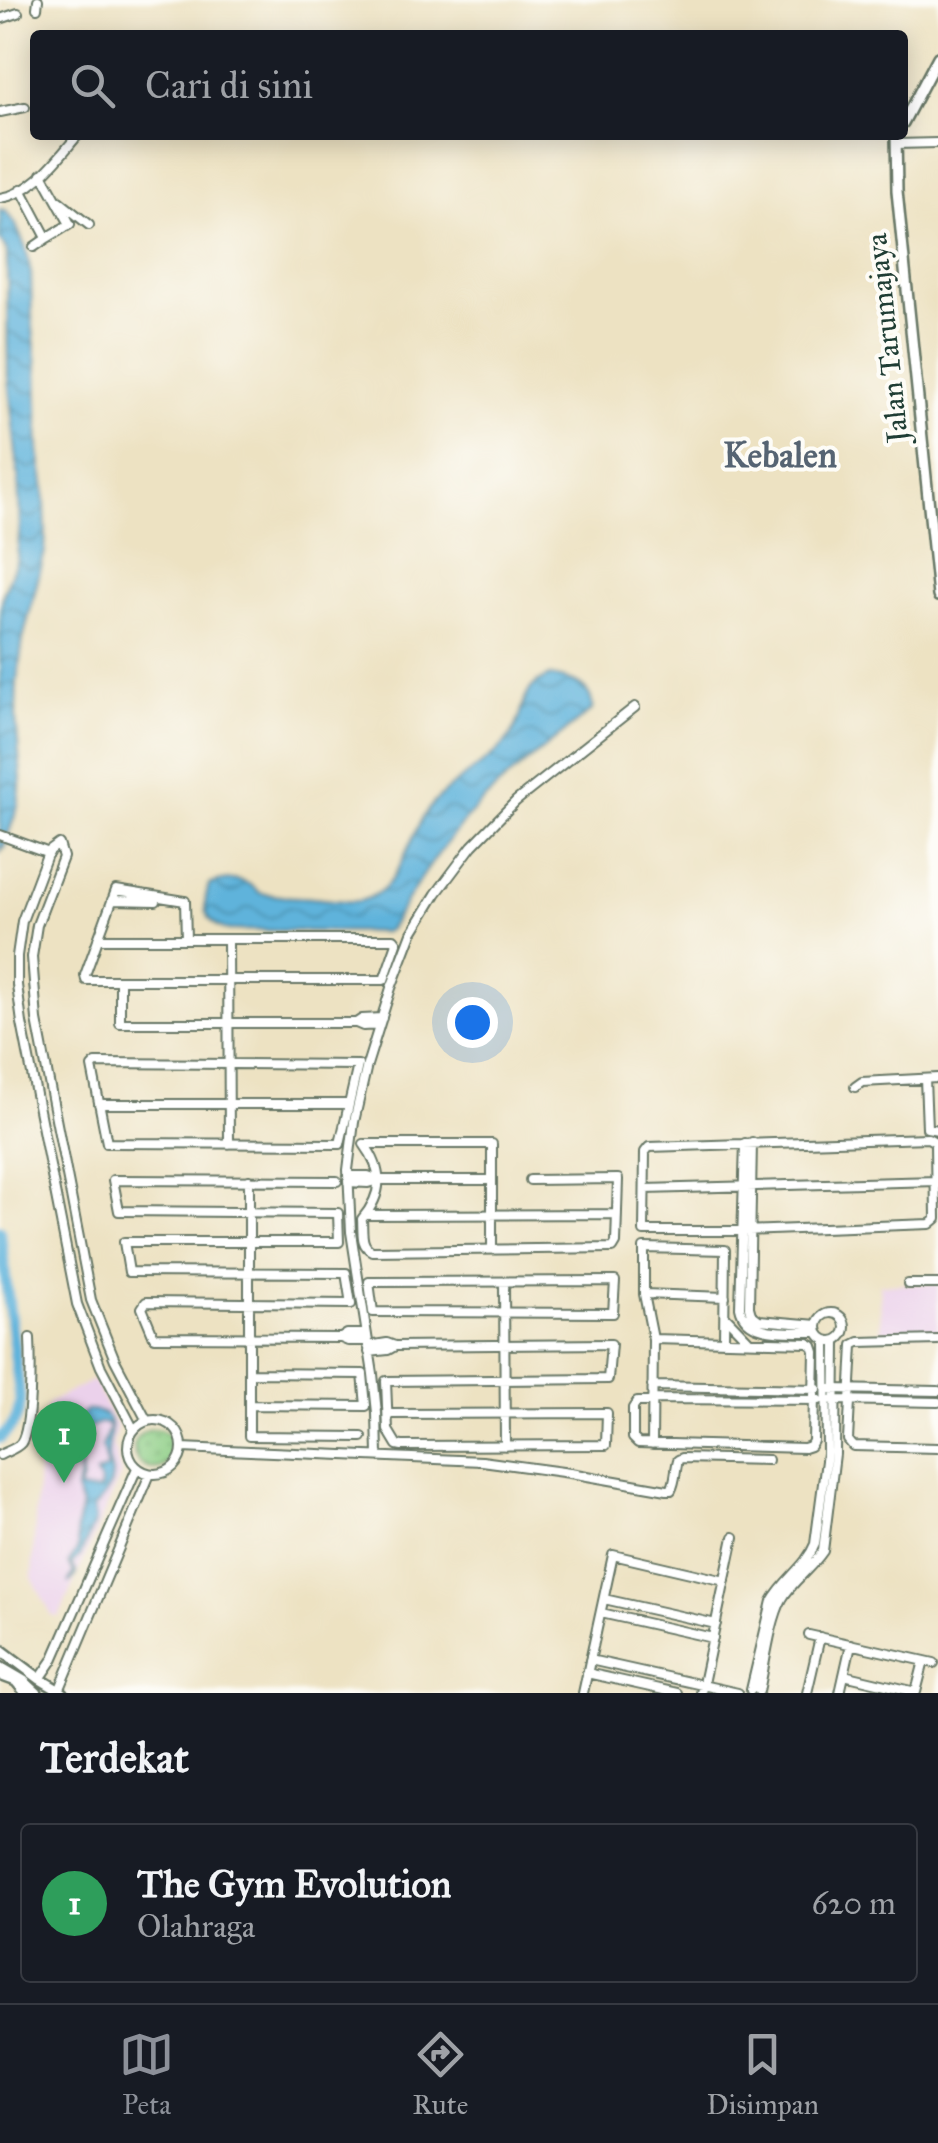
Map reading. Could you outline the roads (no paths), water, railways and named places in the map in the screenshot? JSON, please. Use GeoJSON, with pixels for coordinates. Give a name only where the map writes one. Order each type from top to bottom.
{"type":"FeatureCollection","features":[{"type":"Feature","properties":{"kind":"street"},"geometry":{"type":"LineString","coordinates":[[0,19],[18,13]]}},
{"type":"Feature","properties":{"kind":"street"},"geometry":{"type":"LineString","coordinates":[[908,114],[938,57]]}},
{"type":"Feature","properties":{"kind":"street"},"geometry":{"type":"LineString","coordinates":[[0,112],[25,107]]}},
{"type":"Feature","properties":{"kind":"street"},"geometry":{"type":"LineString","coordinates":[[0,198],[42,174],[74,140]]}},
{"type":"Feature","properties":{"kind":"street"},"geometry":{"type":"LineString","coordinates":[[899,142],[938,143]]}},
{"type":"Feature","properties":{"kind":"street","name":"Jalan Tarumajaya"},"geometry":{"type":"LineString","coordinates":[[899,142],[897,191],[938,596]]}},
{"type":"Feature","properties":{"kind":"street"},"geometry":{"type":"LineString","coordinates":[[42,174],[70,224]]}},
{"type":"Feature","properties":{"kind":"street"},"geometry":{"type":"LineString","coordinates":[[21,189],[48,238]]}},
{"type":"Feature","properties":{"kind":"street"},"geometry":{"type":"LineString","coordinates":[[56,198],[89,225]]}},
{"type":"Feature","properties":{"kind":"street"},"geometry":{"type":"LineString","coordinates":[[34,247],[80,218]]}},
{"type":"Feature","properties":{"kind":"street"},"geometry":{"type":"LineString","coordinates":[[378,1456],[377,1413],[350,1232],[348,1179],[354,1122],[381,1022],[412,933],[472,846],[516,801],[635,707]]}},
{"type":"Feature","properties":{"kind":"street"},"geometry":{"type":"LineString","coordinates":[[0,834],[48,852]]}},
{"type":"Feature","properties":{"kind":"street"},"geometry":{"type":"LineString","coordinates":[[134,1430],[101,1367],[77,1304],[17,985],[16,956],[22,921],[48,852],[60,844],[63,858],[37,925],[32,957],[37,1020],[92,1300],[115,1360],[147,1421]]}},
{"type":"Feature","properties":{"kind":"street"},"geometry":{"type":"LineString","coordinates":[[98,939],[394,939],[397,943],[384,980],[86,980],[85,976],[98,939],[112,900],[116,890],[186,901]]}},
{"type":"Feature","properties":{"kind":"street"},"geometry":{"type":"LineString","coordinates":[[112,900],[186,901]]}},
{"type":"Feature","properties":{"kind":"street"},"geometry":{"type":"LineString","coordinates":[[186,901],[186,939]]}},
{"type":"Feature","properties":{"kind":"street"},"geometry":{"type":"LineString","coordinates":[[228,939],[229,1144]]}},
{"type":"Feature","properties":{"kind":"street"},"geometry":{"type":"LineString","coordinates":[[120,981],[120,1023],[356,1023],[362,1019],[381,1022]]}},
{"type":"Feature","properties":{"kind":"street"},"geometry":{"type":"LineString","coordinates":[[96,1063],[229,1064],[358,1065],[340,1144],[107,1144],[92,1067],[96,1063]]}},
{"type":"Feature","properties":{"kind":"street"},"geometry":{"type":"LineString","coordinates":[[854,1087],[862,1082],[938,1078]]}},
{"type":"Feature","properties":{"kind":"street"},"geometry":{"type":"LineString","coordinates":[[926,1079],[927,1128],[938,1130]]}},
{"type":"Feature","properties":{"kind":"street"},"geometry":{"type":"LineString","coordinates":[[99,1104],[349,1104]]}},
{"type":"Feature","properties":{"kind":"street"},"geometry":{"type":"LineString","coordinates":[[928,1138],[935,1142],[937,1182],[936,1219],[930,1224],[644,1231],[645,1152],[649,1147],[928,1138]]}},
{"type":"Feature","properties":{"kind":"street"},"geometry":{"type":"LineString","coordinates":[[590,1660],[702,1689],[751,1692],[772,1601],[778,1589],[810,1557],[815,1544],[831,1453],[831,1341],[817,1329],[758,1320],[751,1314],[748,1143]]}},
{"type":"Feature","properties":{"kind":"street"},"geometry":{"type":"LineString","coordinates":[[492,1249],[492,1144],[364,1144],[376,1161],[378,1180],[372,1205],[362,1219],[364,1244],[372,1251],[610,1249],[616,1243],[618,1179],[530,1180]]}},
{"type":"Feature","properties":{"kind":"street"},"geometry":{"type":"LineString","coordinates":[[348,1179],[492,1180]]}},
{"type":"Feature","properties":{"kind":"street"},"geometry":{"type":"LineString","coordinates":[[337,1181],[113,1180],[118,1211],[338,1212],[338,1242],[124,1242],[130,1272],[346,1273],[351,1304],[146,1302],[142,1308],[154,1337],[341,1338],[347,1334],[388,1350],[395,1346],[611,1344],[608,1379],[386,1381],[388,1430],[397,1445],[606,1445],[607,1413],[388,1414]]}},
{"type":"Feature","properties":{"kind":"street"},"geometry":{"type":"LineString","coordinates":[[249,1180],[249,1436],[362,1437]]}},
{"type":"Feature","properties":{"kind":"street"},"geometry":{"type":"LineString","coordinates":[[644,1188],[937,1182]]}},
{"type":"Feature","properties":{"kind":"street"},"geometry":{"type":"LineString","coordinates":[[365,1215],[617,1214]]}},
{"type":"Feature","properties":{"kind":"street"},"geometry":{"type":"LineString","coordinates":[[652,1444],[653,1339],[644,1294],[644,1248],[724,1249],[724,1340]]}},
{"type":"Feature","properties":{"kind":"street"},"geometry":{"type":"LineString","coordinates":[[615,1281],[613,1313],[373,1312],[369,1282],[504,1282],[615,1281]]}},
{"type":"Feature","properties":{"kind":"street"},"geometry":{"type":"LineString","coordinates":[[504,1282],[504,1446]]}},
{"type":"Feature","properties":{"kind":"street"},"geometry":{"type":"LineString","coordinates":[[908,1284],[938,1284]]}},
{"type":"Feature","properties":{"kind":"street"},"geometry":{"type":"LineString","coordinates":[[644,1294],[725,1297]]}},
{"type":"Feature","properties":{"kind":"street"},"geometry":{"type":"LineString","coordinates":[[817,1329],[822,1316],[831,1313],[840,1317],[845,1325],[843,1335],[831,1341]]}},
{"type":"Feature","properties":{"kind":"street"},"geometry":{"type":"LineString","coordinates":[[725,1316],[749,1341]]}},
{"type":"Feature","properties":{"kind":"street"},"geometry":{"type":"LineString","coordinates":[[0,1454],[19,1446],[24,1436],[30,1392],[30,1338]]}},
{"type":"Feature","properties":{"kind":"street"},"geometry":{"type":"LineString","coordinates":[[653,1339],[814,1346],[814,1400],[813,1441],[804,1448],[634,1441],[633,1408],[637,1402],[652,1400],[814,1400],[849,1400],[938,1402]]}},
{"type":"Feature","properties":{"kind":"street"},"geometry":{"type":"LineString","coordinates":[[938,1340],[853,1345],[848,1440],[853,1446],[938,1448]]}},
{"type":"Feature","properties":{"kind":"street"},"geometry":{"type":"LineString","coordinates":[[101,1367],[115,1360]]}},
{"type":"Feature","properties":{"kind":"street"},"geometry":{"type":"LineString","coordinates":[[249,1372],[363,1374],[366,1406],[249,1405]]}},
{"type":"Feature","properties":{"kind":"street"},"geometry":{"type":"LineString","coordinates":[[652,1386],[938,1391]]}},
{"type":"Feature","properties":{"kind":"street"},"geometry":{"type":"LineString","coordinates":[[147,1421],[171,1426],[182,1448],[175,1465],[168,1471],[150,1474],[137,1468],[128,1450],[134,1430],[147,1421]]}},
{"type":"Feature","properties":{"kind":"street"},"geometry":{"type":"LineString","coordinates":[[182,1448],[482,1461],[667,1490],[674,1486],[678,1460],[682,1458],[768,1460]]}},
{"type":"Feature","properties":{"kind":"street"},"geometry":{"type":"LineString","coordinates":[[40,1680],[53,1660],[137,1468]]}},
{"type":"Feature","properties":{"kind":"street"},"geometry":{"type":"LineString","coordinates":[[0,1649],[61,1692],[150,1474]]}},
{"type":"Feature","properties":{"kind":"street"},"geometry":{"type":"LineString","coordinates":[[702,1689],[734,1537]]}},
{"type":"Feature","properties":{"kind":"street"},"geometry":{"type":"LineString","coordinates":[[582,1693],[614,1556],[725,1581]]}},
{"type":"Feature","properties":{"kind":"street"},"geometry":{"type":"LineString","coordinates":[[604,1600],[716,1624]]}},
{"type":"Feature","properties":{"kind":"street"},"geometry":{"type":"LineString","coordinates":[[600,1612],[713,1638]]}},
{"type":"Feature","properties":{"kind":"street"},"geometry":{"type":"LineString","coordinates":[[809,1635],[929,1662],[916,1692],[844,1676]]}},
{"type":"Feature","properties":{"kind":"street"},"geometry":{"type":"LineString","coordinates":[[807,1693],[820,1637]]}},
{"type":"Feature","properties":{"kind":"street"},"geometry":{"type":"LineString","coordinates":[[840,1693],[852,1644]]}},
{"type":"Feature","properties":{"kind":"street"},"geometry":{"type":"LineString","coordinates":[[0,1667],[37,1693]]}},
{"type":"Feature","properties":{"kind":"street"},"geometry":{"type":"LineString","coordinates":[[587,1674],[678,1693]]}},
{"type":"Feature","properties":{"kind":"street"},"geometry":{"type":"LineString","coordinates":[[0,1675],[16,1681],[26,1693]]}},
{"type":"Feature","properties":{"kind":"water"},"geometry":{"type":"Polygon","coordinates":[[[0,209],[15,223],[31,274],[46,530],[17,681],[21,779],[18,806],[0,852],[0,611],[17,559],[20,524],[8,377],[7,252],[0,239],[0,209]]]}},
{"type":"Feature","properties":{"kind":"water"},"geometry":{"type":"Polygon","coordinates":[[[550,676],[573,681],[585,689],[592,710],[474,810],[428,868],[389,929],[225,930],[208,917],[205,899],[209,885],[226,880],[243,882],[263,894],[341,901],[361,901],[379,892],[393,877],[434,802],[501,748],[516,728],[527,695],[550,676]]]}},
{"type":"Feature","properties":{"kind":"water"},"geometry":{"type":"Polygon","coordinates":[[[86,1411],[98,1412],[109,1420],[110,1434],[108,1458],[112,1474],[106,1493],[93,1508],[95,1521],[80,1556],[72,1564],[75,1577],[68,1583],[74,1573],[69,1563],[78,1549],[82,1506],[76,1490],[81,1449],[76,1426],[86,1411]],[[107,1424],[78,1430],[83,1445],[79,1489],[83,1491],[99,1491],[101,1483],[96,1474],[107,1469],[102,1447],[109,1429],[107,1424]]]}},
{"type":"Feature","properties":{"kind":"waterway"},"geometry":{"type":"LineString","coordinates":[[0,1230],[20,1399],[15,1421],[0,1438]]}},
{"type":"Feature","properties":{"kind":"place","name":"The Gym Evolution"},"geometry":{"type":"Point","coordinates":[64,1483]}},
{"type":"Feature","properties":{"kind":"district","name":"Kebalen"},"geometry":{"type":"Point","coordinates":[780,455]}}]}
